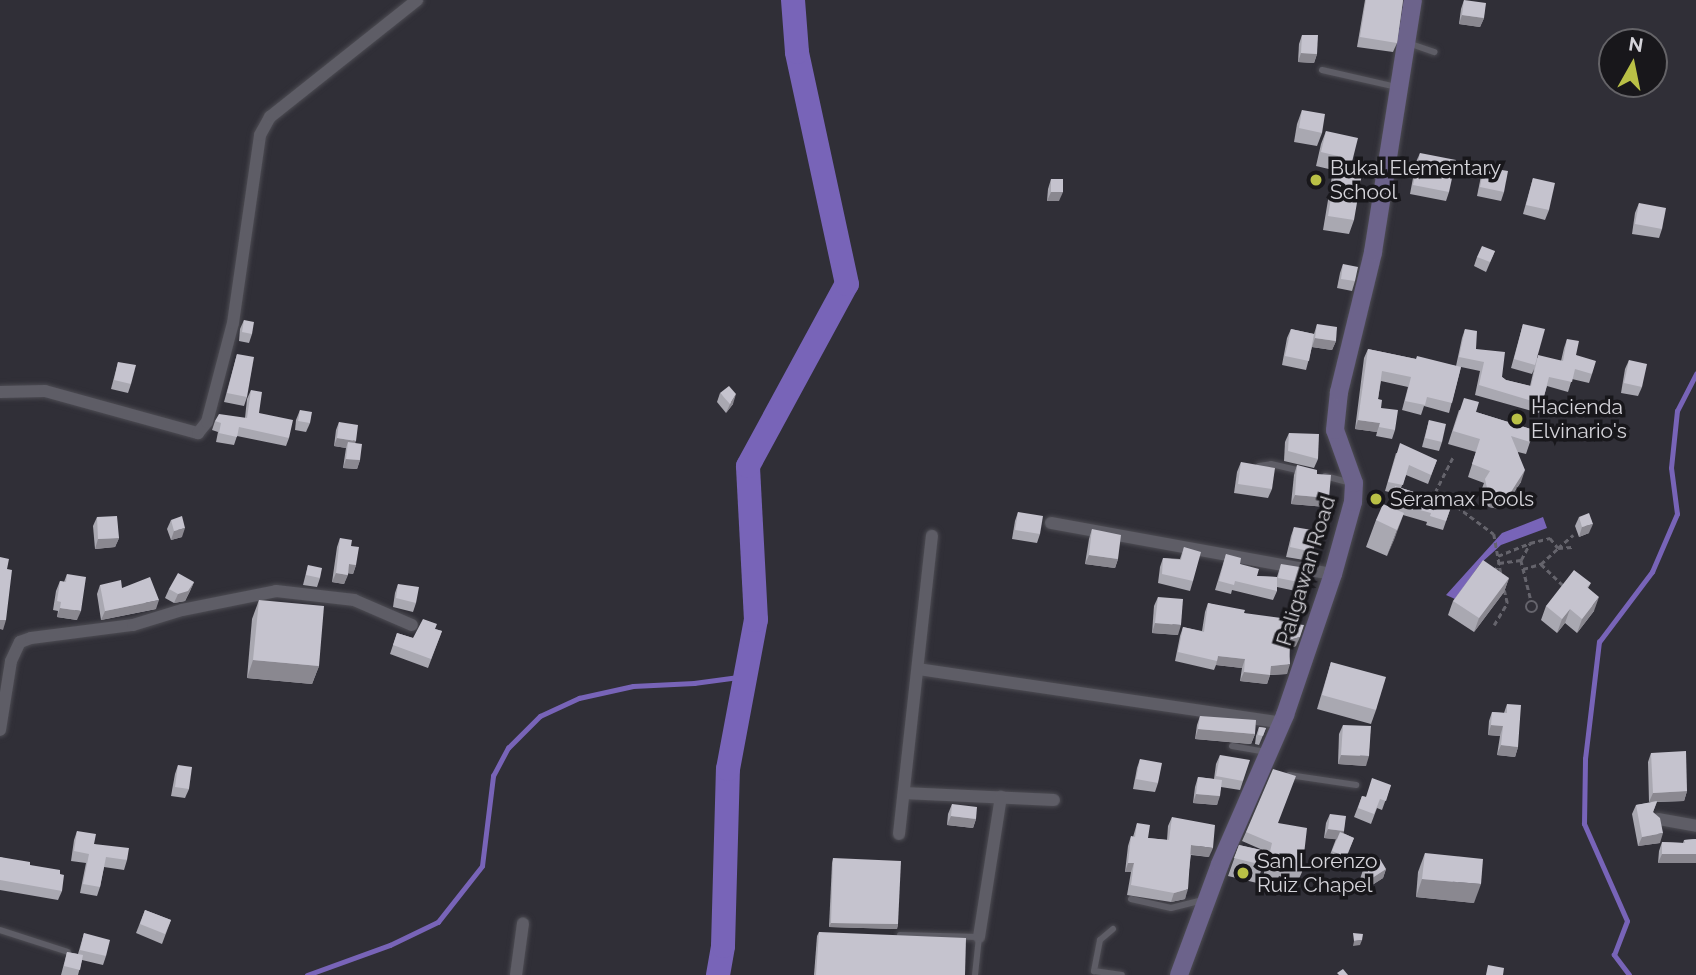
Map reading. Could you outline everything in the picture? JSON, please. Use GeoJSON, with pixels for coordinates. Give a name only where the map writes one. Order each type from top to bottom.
{"type":"FeatureCollection","features":[{"type":"Feature","properties":{"kind":"street"},"geometry":{"type":"LineString","coordinates":[[0,391],[45,391],[198,433],[207,422],[233,323],[260,135],[270,117],[417,0]]}},
{"type":"Feature","properties":{"kind":"street","name":"Paligawan Road"},"geometry":{"type":"LineString","coordinates":[[1179,975],[1207,900],[1282,723],[1333,574],[1353,502],[1354,484],[1335,430],[1339,392],[1373,252],[1413,0]]}},
{"type":"Feature","properties":{"kind":"street"},"geometry":{"type":"LineString","coordinates":[[1051,523],[1333,574]]}},
{"type":"Feature","properties":{"kind":"street"},"geometry":{"type":"LineString","coordinates":[[899,834],[932,536]]}},
{"type":"Feature","properties":{"kind":"street"},"geometry":{"type":"LineString","coordinates":[[0,730],[10,661],[20,642],[31,638],[133,625],[182,610],[276,591],[354,600],[412,625]]}},
{"type":"Feature","properties":{"kind":"street"},"geometry":{"type":"LineString","coordinates":[[918,669],[1282,723]]}},
{"type":"Feature","properties":{"kind":"street"},"geometry":{"type":"LineString","coordinates":[[904,793],[1054,800]]}},
{"type":"Feature","properties":{"kind":"street"},"geometry":{"type":"LineString","coordinates":[[979,937],[1001,797]]}},
{"type":"Feature","properties":{"kind":"street"},"geometry":{"type":"LineString","coordinates":[[1658,819],[1696,826]]}},
{"type":"Feature","properties":{"kind":"street"},"geometry":{"type":"LineString","coordinates":[[516,975],[523,923]]}},
{"type":"Feature","properties":{"kind":"lane"},"geometry":{"type":"LineString","coordinates":[[1406,43],[1434,52]]}},
{"type":"Feature","properties":{"kind":"lane"},"geometry":{"type":"LineString","coordinates":[[1322,70],[1399,87]]}},
{"type":"Feature","properties":{"kind":"lane"},"geometry":{"type":"LineString","coordinates":[[1259,466],[1271,464],[1306,472]]}},
{"type":"Feature","properties":{"kind":"lane"},"geometry":{"type":"LineString","coordinates":[[1318,475],[1354,484]]}},
{"type":"Feature","properties":{"kind":"lane"},"geometry":{"type":"LineString","coordinates":[[1232,746],[1270,753]]}},
{"type":"Feature","properties":{"kind":"lane"},"geometry":{"type":"LineString","coordinates":[[1263,771],[1356,785]]}},
{"type":"Feature","properties":{"kind":"lane"},"geometry":{"type":"LineString","coordinates":[[1131,899],[1171,908],[1207,900]]}},
{"type":"Feature","properties":{"kind":"lane"},"geometry":{"type":"LineString","coordinates":[[1113,929],[1100,940],[1094,971],[1122,975]]}},
{"type":"Feature","properties":{"kind":"lane"},"geometry":{"type":"LineString","coordinates":[[0,930],[68,952]]}},
{"type":"Feature","properties":{"kind":"lane"},"geometry":{"type":"LineString","coordinates":[[889,935],[979,937],[975,975]]}},
{"type":"Feature","properties":{"kind":"path"},"geometry":{"type":"LineString","coordinates":[[1453,458],[1436,491],[1494,534],[1502,577]]}},
{"type":"Feature","properties":{"kind":"path"},"geometry":{"type":"LineString","coordinates":[[1523,569],[1541,564],[1573,535]]}},
{"type":"Feature","properties":{"kind":"path"},"geometry":{"type":"LineString","coordinates":[[1498,555],[1550,538],[1558,548]]}},
{"type":"Feature","properties":{"kind":"path"},"geometry":{"type":"LineString","coordinates":[[1530,543],[1521,560],[1531,600]]}},
{"type":"Feature","properties":{"kind":"path"},"geometry":{"type":"LineString","coordinates":[[1558,548],[1572,547]]}},
{"type":"Feature","properties":{"kind":"path"},"geometry":{"type":"LineString","coordinates":[[1499,563],[1521,560]]}},
{"type":"Feature","properties":{"kind":"path"},"geometry":{"type":"LineString","coordinates":[[1489,580],[1499,563]]}},
{"type":"Feature","properties":{"kind":"path"},"geometry":{"type":"LineString","coordinates":[[1541,564],[1566,588]]}},
{"type":"Feature","properties":{"kind":"path"},"geometry":{"type":"LineString","coordinates":[[1494,625],[1507,603],[1504,590]]}},
{"type":"Feature","properties":{"kind":"shaded area"},"geometry":{"type":"Polygon","coordinates":[[[1543,517],[1547,528],[1501,545],[1480,564],[1455,599],[1446,595],[1502,533],[1543,517]]]}},
{"type":"Feature","properties":{"kind":"building"},"geometry":{"type":"Polygon","coordinates":[[[1366,0],[1403,0],[1397,43],[1360,37],[1366,0]]]}},
{"type":"Feature","properties":{"kind":"building"},"geometry":{"type":"Polygon","coordinates":[[[1464,0],[1486,3],[1484,18],[1462,15],[1464,0]]]}},
{"type":"Feature","properties":{"kind":"building"},"geometry":{"type":"Polygon","coordinates":[[[1302,35],[1318,35],[1317,54],[1301,53],[1302,35]]]}},
{"type":"Feature","properties":{"kind":"building"},"geometry":{"type":"Polygon","coordinates":[[[1302,110],[1325,114],[1322,133],[1299,128],[1302,110]]]}},
{"type":"Feature","properties":{"kind":"building"},"geometry":{"type":"Polygon","coordinates":[[[1326,131],[1358,138],[1351,166],[1363,168],[1354,220],[1328,216],[1338,156],[1321,152],[1326,131]]]}},
{"type":"Feature","properties":{"kind":"building"},"geometry":{"type":"Polygon","coordinates":[[[1420,153],[1456,160],[1449,192],[1413,185],[1420,153]]]}},
{"type":"Feature","properties":{"kind":"building"},"geometry":{"type":"Polygon","coordinates":[[[1484,167],[1508,171],[1504,192],[1480,187],[1484,167]]]}},
{"type":"Feature","properties":{"kind":"building"},"geometry":{"type":"Polygon","coordinates":[[[1533,178],[1555,183],[1549,210],[1526,205],[1533,178]]]}},
{"type":"Feature","properties":{"kind":"building"},"geometry":{"type":"Polygon","coordinates":[[[1051,179],[1063,179],[1063,192],[1051,192],[1051,179]]]}},
{"type":"Feature","properties":{"kind":"building"},"geometry":{"type":"Polygon","coordinates":[[[1639,203],[1666,208],[1662,229],[1635,224],[1639,203]]]}},
{"type":"Feature","properties":{"kind":"building"},"geometry":{"type":"Polygon","coordinates":[[[1482,246],[1495,251],[1490,262],[1477,257],[1482,246]]]}},
{"type":"Feature","properties":{"kind":"building"},"geometry":{"type":"Polygon","coordinates":[[[1343,264],[1358,267],[1355,281],[1341,279],[1343,264]]]}},
{"type":"Feature","properties":{"kind":"building"},"geometry":{"type":"Polygon","coordinates":[[[244,320],[254,322],[252,334],[242,332],[244,320]]]}},
{"type":"Feature","properties":{"kind":"building"},"geometry":{"type":"Polygon","coordinates":[[[1317,324],[1337,327],[1336,341],[1315,338],[1317,324]]]}},
{"type":"Feature","properties":{"kind":"building"},"geometry":{"type":"Polygon","coordinates":[[[1523,324],[1545,329],[1535,365],[1514,359],[1523,324]]]}},
{"type":"Feature","properties":{"kind":"building"},"geometry":{"type":"Polygon","coordinates":[[[1291,329],[1314,334],[1309,361],[1285,356],[1291,329]]]}},
{"type":"Feature","properties":{"kind":"building"},"geometry":{"type":"Polygon","coordinates":[[[1465,329],[1477,331],[1476,349],[1505,352],[1502,377],[1506,380],[1531,386],[1538,355],[1563,361],[1567,339],[1579,341],[1576,355],[1596,361],[1592,374],[1575,369],[1572,382],[1549,377],[1542,404],[1479,385],[1484,362],[1459,357],[1465,329]]]}},
{"type":"Feature","properties":{"kind":"building"},"geometry":{"type":"Polygon","coordinates":[[[1368,349],[1416,359],[1417,356],[1461,367],[1452,403],[1427,397],[1425,405],[1405,401],[1411,377],[1382,371],[1378,399],[1382,400],[1381,408],[1398,410],[1395,430],[1379,427],[1380,423],[1358,420],[1368,349]]]}},
{"type":"Feature","properties":{"kind":"building"},"geometry":{"type":"Polygon","coordinates":[[[237,354],[254,357],[247,397],[227,393],[237,354]]]}},
{"type":"Feature","properties":{"kind":"building"},"geometry":{"type":"Polygon","coordinates":[[[1629,360],[1647,364],[1642,387],[1624,383],[1629,360]]]}},
{"type":"Feature","properties":{"kind":"building"},"geometry":{"type":"Polygon","coordinates":[[[118,362],[136,365],[131,384],[114,380],[118,362]]]}},
{"type":"Feature","properties":{"kind":"building"},"geometry":{"type":"Polygon","coordinates":[[[729,386],[736,394],[730,404],[720,393],[729,386]]]}},
{"type":"Feature","properties":{"kind":"building"},"geometry":{"type":"Polygon","coordinates":[[[251,390],[262,392],[259,413],[293,420],[289,438],[239,427],[237,437],[219,433],[221,423],[215,421],[219,414],[247,418],[251,390]]]}},
{"type":"Feature","properties":{"kind":"building"},"geometry":{"type":"Polygon","coordinates":[[[1464,398],[1479,402],[1476,412],[1534,430],[1530,442],[1511,436],[1525,470],[1511,492],[1504,496],[1493,495],[1487,488],[1485,479],[1490,471],[1472,464],[1480,439],[1453,431],[1464,398]]]}},
{"type":"Feature","properties":{"kind":"building"},"geometry":{"type":"Polygon","coordinates":[[[300,410],[312,412],[310,423],[298,421],[300,410]]]}},
{"type":"Feature","properties":{"kind":"building"},"geometry":{"type":"Polygon","coordinates":[[[1429,420],[1446,424],[1442,442],[1425,438],[1429,420]]]}},
{"type":"Feature","properties":{"kind":"building"},"geometry":{"type":"Polygon","coordinates":[[[339,422],[358,425],[356,441],[337,438],[339,422]]]}},
{"type":"Feature","properties":{"kind":"building"},"geometry":{"type":"Polygon","coordinates":[[[1289,433],[1319,434],[1318,459],[1288,451],[1289,433]]]}},
{"type":"Feature","properties":{"kind":"building"},"geometry":{"type":"Polygon","coordinates":[[[348,442],[362,444],[360,460],[346,459],[348,442]]]}},
{"type":"Feature","properties":{"kind":"building"},"geometry":{"type":"Polygon","coordinates":[[[1400,443],[1437,460],[1431,475],[1409,465],[1403,485],[1388,482],[1400,443]]]}},
{"type":"Feature","properties":{"kind":"building"},"geometry":{"type":"Polygon","coordinates":[[[1241,462],[1275,468],[1272,489],[1238,484],[1241,462]]]}},
{"type":"Feature","properties":{"kind":"building"},"geometry":{"type":"Polygon","coordinates":[[[1297,465],[1317,470],[1317,474],[1331,475],[1329,498],[1295,495],[1297,465]]]}},
{"type":"Feature","properties":{"kind":"building"},"geometry":{"type":"Polygon","coordinates":[[[1395,486],[1452,504],[1446,521],[1430,516],[1431,513],[1391,502],[1395,486]]]}},
{"type":"Feature","properties":{"kind":"building"},"geometry":{"type":"Polygon","coordinates":[[[1383,504],[1404,513],[1397,530],[1376,520],[1383,504]]]}},
{"type":"Feature","properties":{"kind":"building"},"geometry":{"type":"Polygon","coordinates":[[[1018,512],[1043,516],[1040,534],[1015,530],[1018,512]]]}},
{"type":"Feature","properties":{"kind":"building"},"geometry":{"type":"Polygon","coordinates":[[[1589,513],[1593,524],[1582,527],[1579,517],[1589,513]]]}},
{"type":"Feature","properties":{"kind":"building"},"geometry":{"type":"Polygon","coordinates":[[[117,516],[119,538],[98,539],[97,517],[117,516]]]}},
{"type":"Feature","properties":{"kind":"building"},"geometry":{"type":"Polygon","coordinates":[[[182,516],[185,528],[174,531],[171,520],[182,516]]]}},
{"type":"Feature","properties":{"kind":"building"},"geometry":{"type":"Polygon","coordinates":[[[1294,527],[1318,531],[1313,552],[1290,547],[1294,527]]]}},
{"type":"Feature","properties":{"kind":"building"},"geometry":{"type":"Polygon","coordinates":[[[1092,529],[1121,535],[1118,559],[1089,555],[1092,529]]]}},
{"type":"Feature","properties":{"kind":"building"},"geometry":{"type":"Polygon","coordinates":[[[340,538],[352,540],[351,546],[359,547],[356,565],[349,564],[348,575],[336,573],[340,538]]]}},
{"type":"Feature","properties":{"kind":"building"},"geometry":{"type":"Polygon","coordinates":[[[1184,547],[1201,552],[1193,581],[1162,574],[1163,558],[1181,560],[1184,547]]]}},
{"type":"Feature","properties":{"kind":"building"},"geometry":{"type":"Polygon","coordinates":[[[1226,554],[1241,558],[1240,564],[1259,569],[1257,576],[1277,577],[1277,591],[1235,581],[1234,585],[1219,581],[1226,554]]]}},
{"type":"Feature","properties":{"kind":"building"},"geometry":{"type":"Polygon","coordinates":[[[0,557],[9,559],[7,569],[12,570],[6,620],[0,620],[0,557]]]}},
{"type":"Feature","properties":{"kind":"building"},"geometry":{"type":"Polygon","coordinates":[[[1483,560],[1509,578],[1479,618],[1453,601],[1483,560]]]}},
{"type":"Feature","properties":{"kind":"building"},"geometry":{"type":"Polygon","coordinates":[[[1281,564],[1312,569],[1309,584],[1278,578],[1281,564]]]}},
{"type":"Feature","properties":{"kind":"building"},"geometry":{"type":"Polygon","coordinates":[[[308,565],[322,568],[320,578],[306,575],[308,565]]]}},
{"type":"Feature","properties":{"kind":"building"},"geometry":{"type":"Polygon","coordinates":[[[1574,570],[1591,583],[1587,587],[1599,597],[1582,619],[1570,609],[1562,619],[1546,606],[1574,570]]]}},
{"type":"Feature","properties":{"kind":"building"},"geometry":{"type":"Polygon","coordinates":[[[178,573],[194,582],[188,591],[178,594],[169,589],[178,573]]]}},
{"type":"Feature","properties":{"kind":"building"},"geometry":{"type":"Polygon","coordinates":[[[67,574],[86,577],[81,611],[60,608],[61,602],[57,601],[60,581],[66,582],[67,574]]]}},
{"type":"Feature","properties":{"kind":"building"},"geometry":{"type":"Polygon","coordinates":[[[150,577],[159,600],[105,611],[100,585],[121,580],[122,588],[150,577]]]}},
{"type":"Feature","properties":{"kind":"building"},"geometry":{"type":"Polygon","coordinates":[[[398,584],[419,587],[416,603],[396,598],[398,584]]]}},
{"type":"Feature","properties":{"kind":"building"},"geometry":{"type":"Polygon","coordinates":[[[1158,597],[1183,599],[1181,625],[1155,623],[1158,597]]]}},
{"type":"Feature","properties":{"kind":"building"},"geometry":{"type":"Polygon","coordinates":[[[259,600],[324,606],[319,666],[253,660],[259,600]]]}},
{"type":"Feature","properties":{"kind":"building"},"geometry":{"type":"Polygon","coordinates":[[[1208,603],[1245,610],[1244,613],[1296,620],[1296,624],[1304,625],[1300,637],[1289,640],[1290,664],[1271,666],[1270,675],[1244,672],[1245,659],[1218,656],[1217,661],[1178,652],[1183,627],[1204,632],[1208,603]]]}},
{"type":"Feature","properties":{"kind":"building"},"geometry":{"type":"Polygon","coordinates":[[[423,619],[437,624],[435,629],[442,631],[431,659],[393,645],[397,633],[413,638],[423,619]]]}},
{"type":"Feature","properties":{"kind":"building"},"geometry":{"type":"Polygon","coordinates":[[[1331,662],[1386,677],[1376,710],[1322,695],[1331,662]]]}},
{"type":"Feature","properties":{"kind":"building"},"geometry":{"type":"Polygon","coordinates":[[[1507,704],[1521,705],[1518,747],[1501,745],[1503,726],[1491,725],[1492,712],[1507,713],[1507,704]]]}},
{"type":"Feature","properties":{"kind":"building"},"geometry":{"type":"Polygon","coordinates":[[[1200,716],[1256,720],[1255,734],[1198,729],[1200,716]]]}},
{"type":"Feature","properties":{"kind":"building"},"geometry":{"type":"Polygon","coordinates":[[[1343,725],[1371,726],[1369,756],[1341,755],[1343,725]]]}},
{"type":"Feature","properties":{"kind":"building"},"geometry":{"type":"Polygon","coordinates":[[[1259,727],[1266,728],[1263,736],[1258,735],[1259,727]]]}},
{"type":"Feature","properties":{"kind":"building"},"geometry":{"type":"Polygon","coordinates":[[[1686,751],[1687,791],[1653,793],[1651,753],[1686,751]]]}},
{"type":"Feature","properties":{"kind":"building"},"geometry":{"type":"Polygon","coordinates":[[[1220,755],[1250,760],[1243,781],[1216,776],[1220,755]]]}},
{"type":"Feature","properties":{"kind":"building"},"geometry":{"type":"Polygon","coordinates":[[[1140,759],[1162,763],[1158,783],[1136,779],[1140,759]]]}},
{"type":"Feature","properties":{"kind":"building"},"geometry":{"type":"Polygon","coordinates":[[[178,765],[192,767],[189,789],[175,787],[178,765]]]}},
{"type":"Feature","properties":{"kind":"building"},"geometry":{"type":"Polygon","coordinates":[[[1273,769],[1296,776],[1278,823],[1307,828],[1302,872],[1282,867],[1281,872],[1266,869],[1272,843],[1246,832],[1273,769]]]}},
{"type":"Feature","properties":{"kind":"building"},"geometry":{"type":"Polygon","coordinates":[[[1198,777],[1222,780],[1220,796],[1196,794],[1198,777]]]}},
{"type":"Feature","properties":{"kind":"building"},"geometry":{"type":"Polygon","coordinates":[[[1372,778],[1391,785],[1386,801],[1380,799],[1374,814],[1358,808],[1362,796],[1366,797],[1372,778]]]}},
{"type":"Feature","properties":{"kind":"building"},"geometry":{"type":"Polygon","coordinates":[[[1657,801],[1653,812],[1660,818],[1663,833],[1642,837],[1636,805],[1657,801]]]}},
{"type":"Feature","properties":{"kind":"building"},"geometry":{"type":"Polygon","coordinates":[[[952,804],[977,807],[976,819],[951,816],[952,804]]]}},
{"type":"Feature","properties":{"kind":"building"},"geometry":{"type":"Polygon","coordinates":[[[1330,814],[1346,816],[1344,831],[1328,829],[1330,814]]]}},
{"type":"Feature","properties":{"kind":"building"},"geometry":{"type":"Polygon","coordinates":[[[1172,817],[1215,825],[1213,848],[1191,845],[1188,889],[1174,893],[1131,885],[1134,863],[1128,863],[1131,836],[1135,837],[1137,823],[1150,825],[1148,838],[1169,840],[1172,817]]]}},
{"type":"Feature","properties":{"kind":"building"},"geometry":{"type":"Polygon","coordinates":[[[77,831],[96,834],[94,844],[129,848],[127,860],[106,857],[100,887],[83,884],[89,854],[74,851],[77,831]]]}},
{"type":"Feature","properties":{"kind":"building"},"geometry":{"type":"Polygon","coordinates":[[[1340,832],[1354,838],[1346,857],[1332,851],[1340,832]]]}},
{"type":"Feature","properties":{"kind":"building"},"geometry":{"type":"Polygon","coordinates":[[[1696,839],[1696,854],[1662,854],[1662,842],[1685,843],[1684,840],[1696,839]]]}},
{"type":"Feature","properties":{"kind":"building"},"geometry":{"type":"Polygon","coordinates":[[[1239,845],[1266,851],[1263,865],[1234,858],[1239,845]]]}},
{"type":"Feature","properties":{"kind":"building"},"geometry":{"type":"Polygon","coordinates":[[[1425,853],[1483,859],[1481,884],[1422,879],[1425,853]]]}},
{"type":"Feature","properties":{"kind":"building"},"geometry":{"type":"Polygon","coordinates":[[[0,857],[60,870],[60,874],[64,875],[62,891],[0,880],[0,857]]]}},
{"type":"Feature","properties":{"kind":"building"},"geometry":{"type":"Polygon","coordinates":[[[833,858],[901,861],[898,924],[831,923],[833,858]]]}},
{"type":"Feature","properties":{"kind":"building"},"geometry":{"type":"Polygon","coordinates":[[[1380,859],[1386,869],[1369,880],[1363,870],[1380,859]]]}},
{"type":"Feature","properties":{"kind":"building"},"geometry":{"type":"Polygon","coordinates":[[[145,910],[171,920],[165,934],[140,924],[145,910]]]}},
{"type":"Feature","properties":{"kind":"building"},"geometry":{"type":"Polygon","coordinates":[[[819,932],[966,938],[965,975],[816,975],[819,932]]]}},
{"type":"Feature","properties":{"kind":"building"},"geometry":{"type":"Polygon","coordinates":[[[84,933],[110,940],[106,956],[80,950],[84,933]]]}},
{"type":"Feature","properties":{"kind":"building"},"geometry":{"type":"Polygon","coordinates":[[[1353,933],[1363,934],[1362,940],[1354,941],[1353,933]]]}},
{"type":"Feature","properties":{"kind":"building"},"geometry":{"type":"Polygon","coordinates":[[[67,952],[83,955],[80,970],[64,966],[67,952]]]}},
{"type":"Feature","properties":{"kind":"building"},"geometry":{"type":"Polygon","coordinates":[[[1488,965],[1504,968],[1503,975],[1486,975],[1488,965]]]}},
{"type":"Feature","properties":{"kind":"building"},"geometry":{"type":"Polygon","coordinates":[[[1343,969],[1348,975],[1337,973],[1343,969]]]}},
{"type":"Feature","properties":{"kind":"waterway"},"geometry":{"type":"LineString","coordinates":[[718,975],[723,946],[728,769],[756,620],[748,466],[847,284],[797,52],[793,0]]}},
{"type":"Feature","properties":{"kind":"waterway"},"geometry":{"type":"LineString","coordinates":[[1629,975],[1614,955],[1627,921],[1584,824],[1585,759],[1599,642],[1652,572],[1677,514],[1671,468],[1677,411],[1696,374]]}},
{"type":"Feature","properties":{"kind":"waterway"},"geometry":{"type":"LineString","coordinates":[[307,975],[390,945],[438,922],[482,866],[493,776],[508,748],[540,716],[579,698],[633,686],[694,683],[746,676]]}},
{"type":"Feature","properties":{"kind":"place","name":"Bukal Elementary School"},"geometry":{"type":"Point","coordinates":[1316,180]}},
{"type":"Feature","properties":{"kind":"place","name":"Hacienda Elvinario's"},"geometry":{"type":"Point","coordinates":[1517,419]}},
{"type":"Feature","properties":{"kind":"place","name":"Seramax Pools"},"geometry":{"type":"Point","coordinates":[1376,499]}},
{"type":"Feature","properties":{"kind":"place","name":"San Lorenzo Ruiz Chapel"},"geometry":{"type":"Point","coordinates":[1243,873]}}]}
